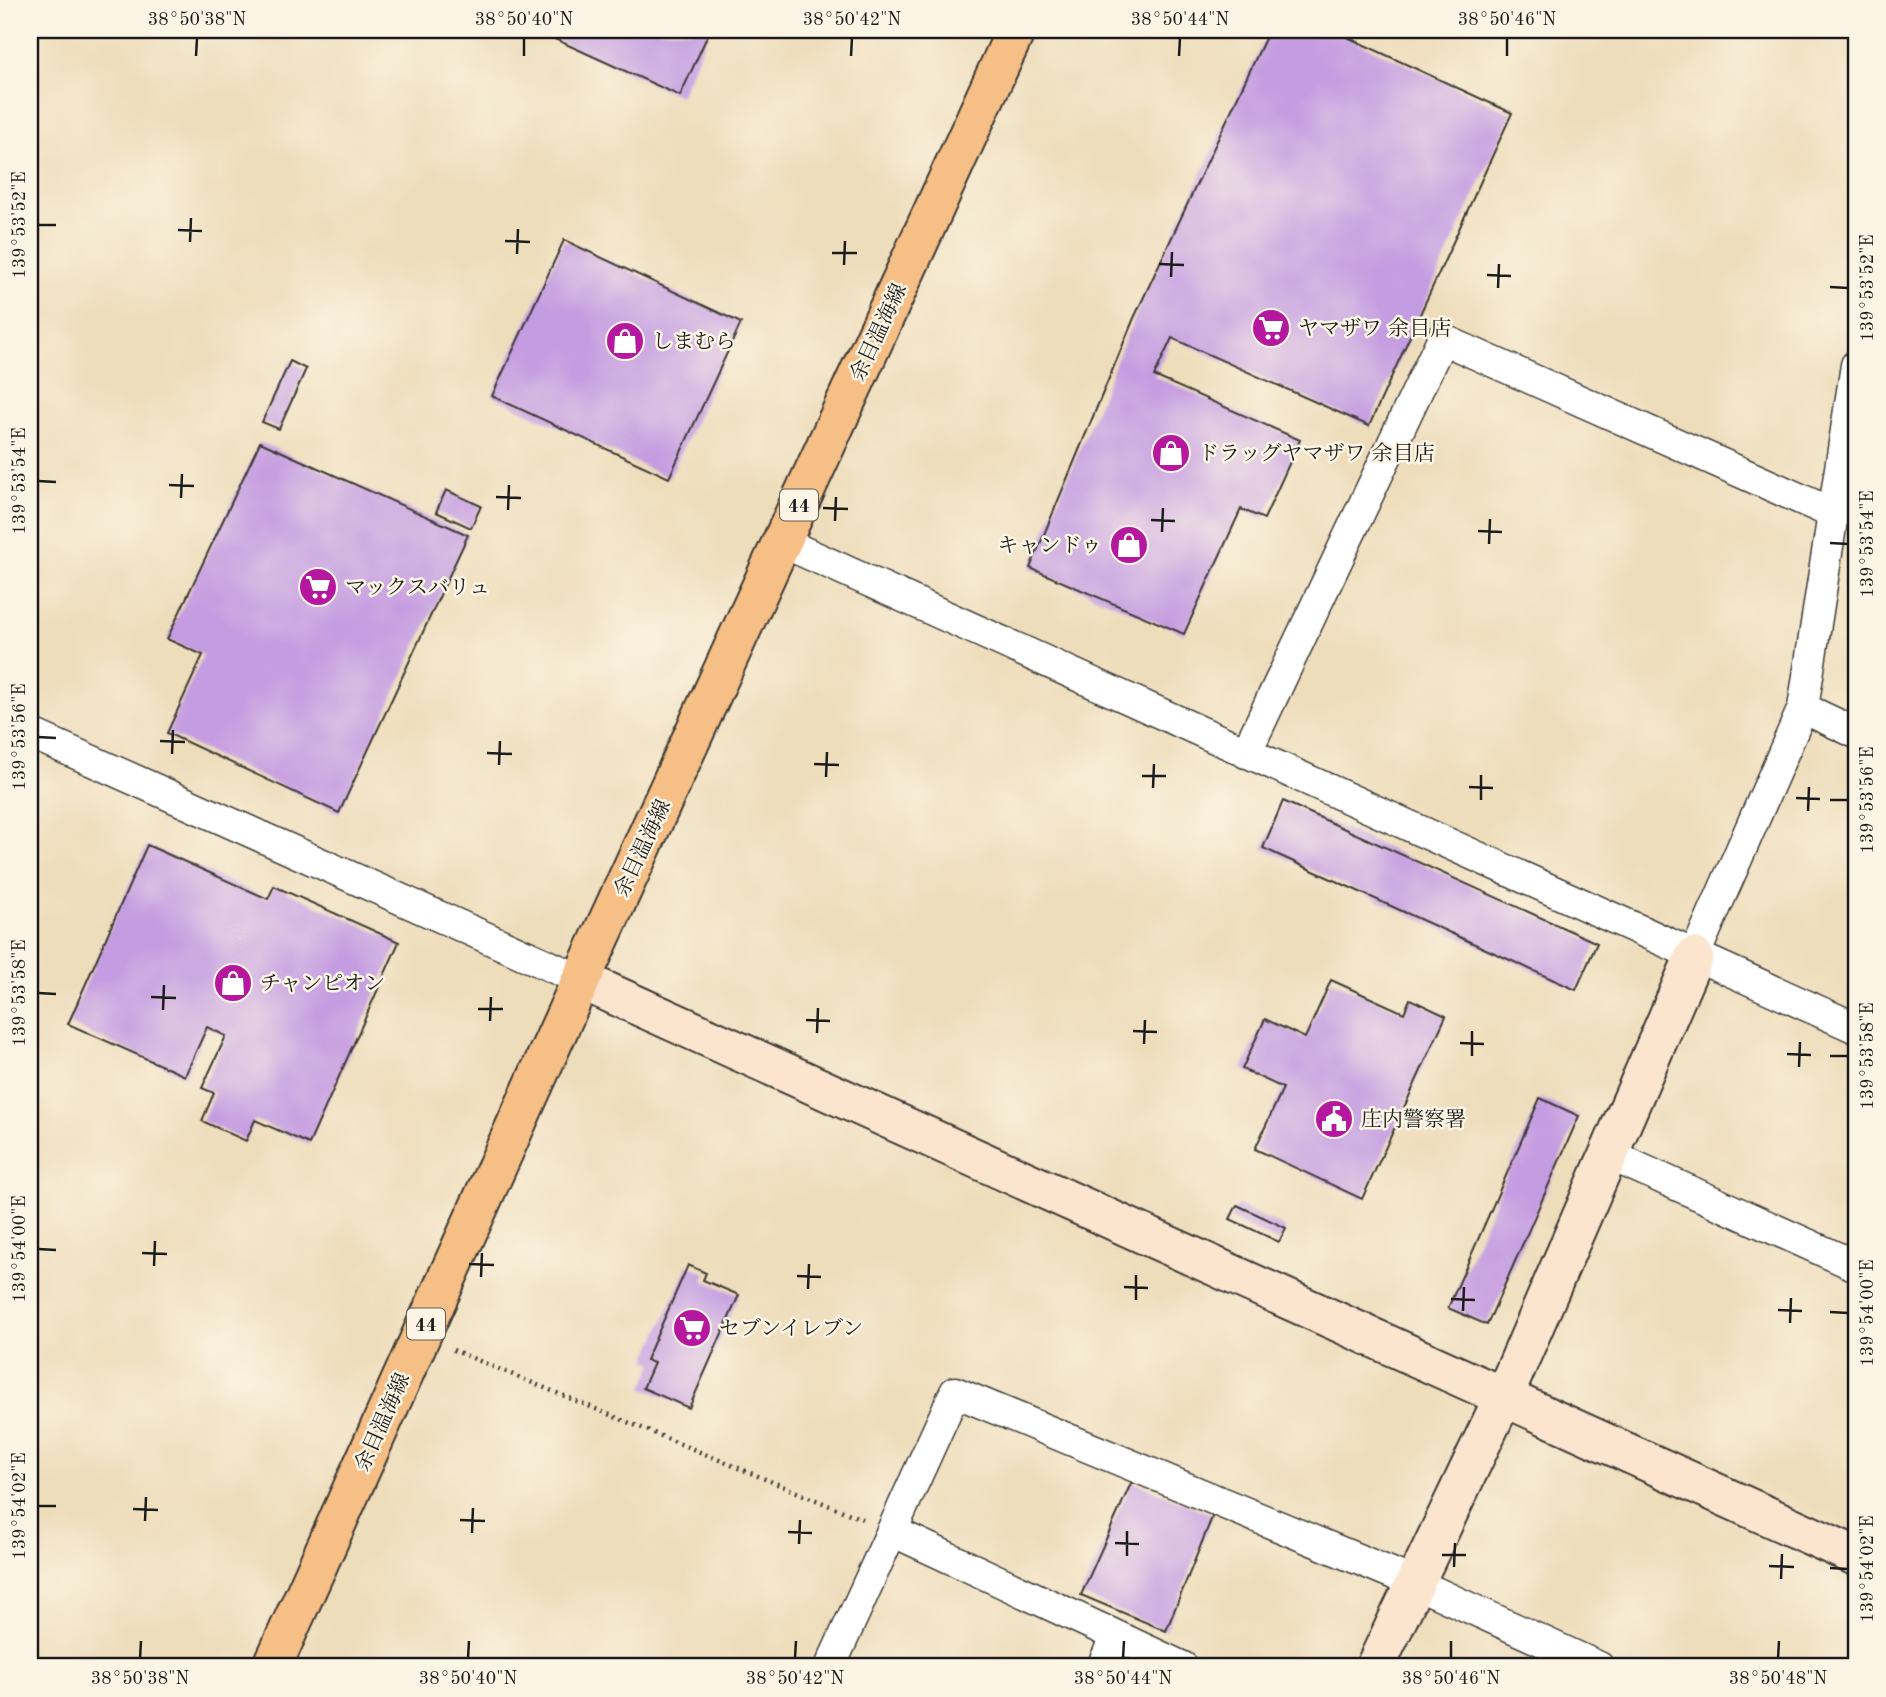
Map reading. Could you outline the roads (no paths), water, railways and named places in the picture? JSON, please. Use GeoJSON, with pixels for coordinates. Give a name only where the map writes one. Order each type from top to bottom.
{"type":"FeatureCollection","features":[{"type":"Feature","properties":{"kind":"main road","name":"余目温海線"},"geometry":{"type":"LineString","coordinates":[[272,1667],[581,980],[1016,30]]}},
{"type":"Feature","properties":{"kind":"street"},"geometry":{"type":"LineString","coordinates":[[1246,753],[1442,339],[1832,513]]}},
{"type":"Feature","properties":{"kind":"street"},"geometry":{"type":"LineString","coordinates":[[1375,1667],[1413,1582],[1504,1396],[1803,708],[1856,365]]}},
{"type":"Feature","properties":{"kind":"street"},"geometry":{"type":"LineString","coordinates":[[782,542],[1694,957],[1856,1028]]}},
{"type":"Feature","properties":{"kind":"street"},"geometry":{"type":"LineString","coordinates":[[1803,708],[1856,733]]}},
{"type":"Feature","properties":{"kind":"street"},"geometry":{"type":"LineString","coordinates":[[30,733],[1856,1556]]}},
{"type":"Feature","properties":{"kind":"street"},"geometry":{"type":"LineString","coordinates":[[1608,1154],[1856,1266]]}},
{"type":"Feature","properties":{"kind":"street"},"geometry":{"type":"LineString","coordinates":[[830,1667],[955,1392],[1413,1582],[1599,1667]]}},
{"type":"Feature","properties":{"kind":"street"},"geometry":{"type":"LineString","coordinates":[[892,1531],[1184,1667]]}},
{"type":"Feature","properties":{"kind":"street"},"geometry":{"type":"LineString","coordinates":[[1102,1667],[1116,1636]]}},
{"type":"Feature","properties":{"kind":"place","name":"ヤマザワ 余目店"},"geometry":{"type":"Point","coordinates":[1271,328]}},
{"type":"Feature","properties":{"kind":"place","name":"しまむら"},"geometry":{"type":"Point","coordinates":[625,341]}},
{"type":"Feature","properties":{"kind":"place","name":"ドラッグヤマザワ 余目店"},"geometry":{"type":"Point","coordinates":[1171,453]}},
{"type":"Feature","properties":{"kind":"place","name":"キャンドゥ"},"geometry":{"type":"Point","coordinates":[1129,545]}},
{"type":"Feature","properties":{"kind":"place","name":"マックスバリュ"},"geometry":{"type":"Point","coordinates":[318,587]}},
{"type":"Feature","properties":{"kind":"place","name":"チャンピオン"},"geometry":{"type":"Point","coordinates":[233,983]}},
{"type":"Feature","properties":{"kind":"place","name":"庄内警察署"},"geometry":{"type":"Point","coordinates":[1334,1119]}},
{"type":"Feature","properties":{"kind":"place","name":"セブンイレブン"},"geometry":{"type":"Point","coordinates":[692,1328]}}]}
